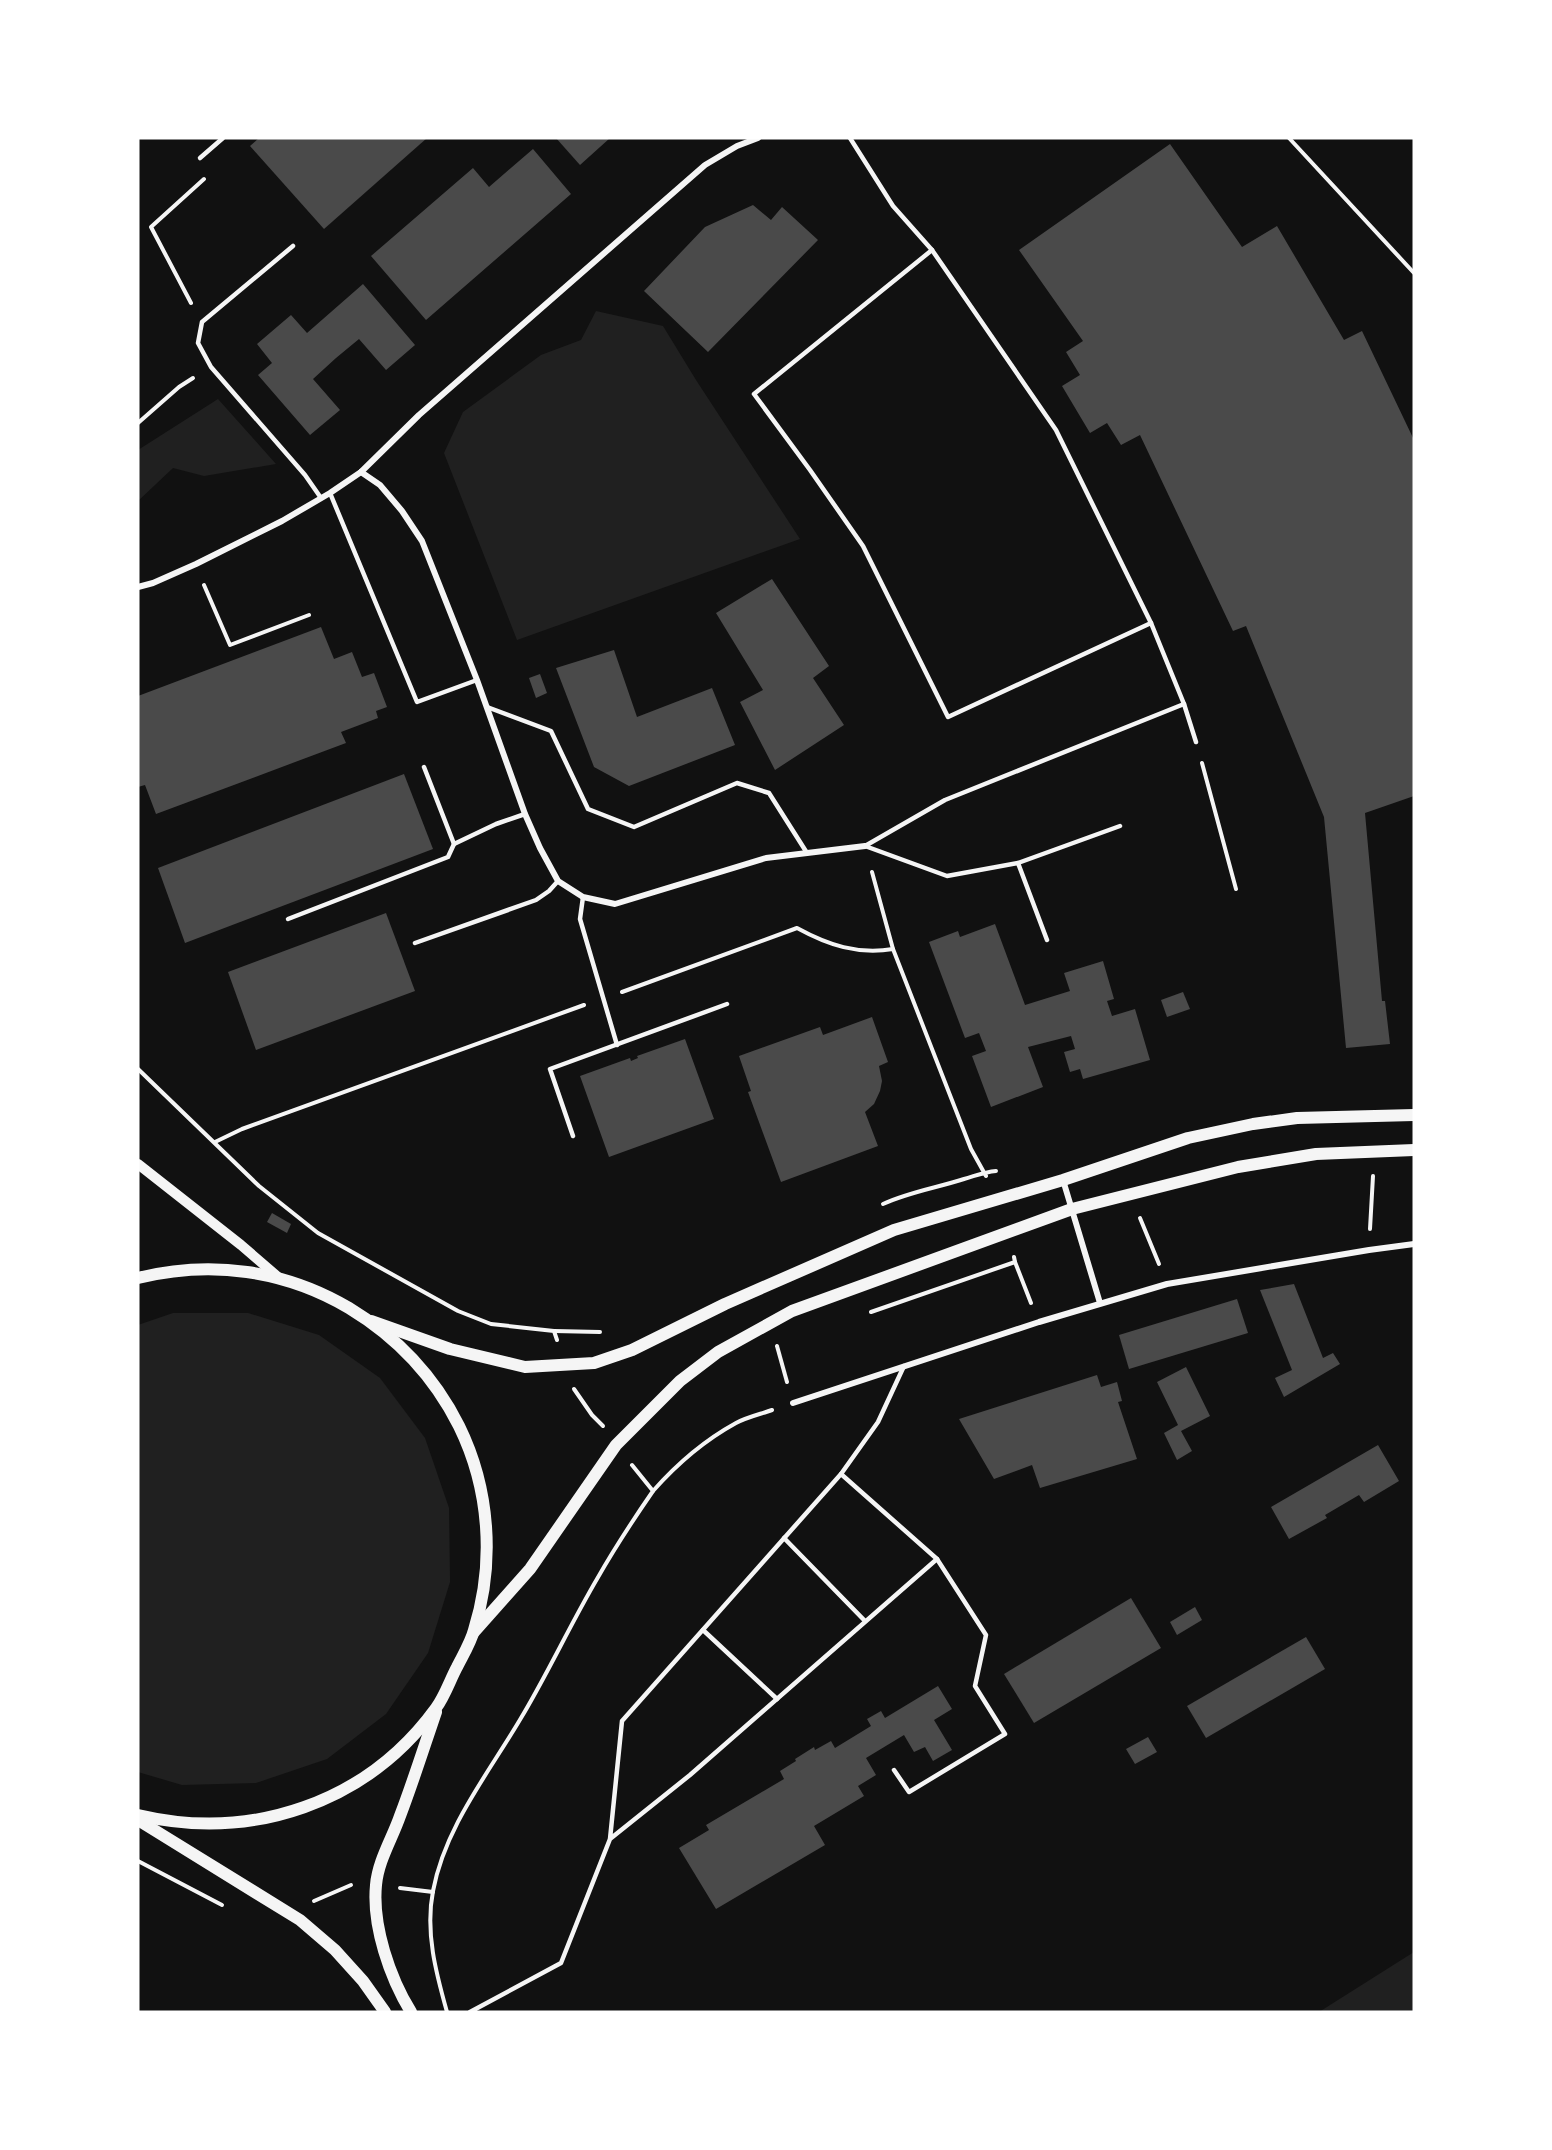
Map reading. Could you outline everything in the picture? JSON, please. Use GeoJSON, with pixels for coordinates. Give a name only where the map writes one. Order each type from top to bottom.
{"type":"FeatureCollection","features":[{"type":"Feature","properties":{"kind":"main road"},"geometry":{"type":"LineString","coordinates":[[371,1321],[450,1349],[525,1367],[594,1363],[632,1350],[725,1304],[894,1230],[1063,1180],[1188,1138],[1252,1124],[1297,1118],[1414,1115]]}},
{"type":"Feature","properties":{"kind":"main road"},"geometry":{"type":"LineString","coordinates":[[474,1632],[530,1569],[616,1445],[680,1381],[718,1352],[792,1311],[1072,1209],[1238,1167],[1316,1154],[1414,1150]]}},
{"type":"Feature","properties":{"kind":"main road"},"geometry":{"type":"LineString","coordinates":[[138,1278],[161,1272],[200,1268],[240,1270],[278,1277],[327,1295],[371,1321],[402,1346],[428,1375],[450,1407],[467,1442],[479,1479],[486,1517],[487,1555],[483,1594],[474,1632],[438,1706],[411,1788],[384,1855],[376,1885],[378,1923],[389,1965],[411,2012]]}},
{"type":"Feature","properties":{"kind":"main road"},"geometry":{"type":"LineString","coordinates":[[138,1815],[165,1821],[203,1825],[243,1823],[281,1816],[318,1803],[353,1785],[385,1762],[413,1736],[438,1706]]}},
{"type":"Feature","properties":{"kind":"main road"},"geometry":{"type":"LineString","coordinates":[[138,1820],[300,1920],[335,1950],[363,1981],[385,2012]]}},
{"type":"Feature","properties":{"kind":"street"},"geometry":{"type":"LineString","coordinates":[[138,587],[153,583],[196,564],[282,520],[330,493],[361,472],[419,415],[705,165],[737,146],[758,138]]}},
{"type":"Feature","properties":{"kind":"street"},"geometry":{"type":"LineString","coordinates":[[361,472],[380,485],[402,511],[422,541],[477,680],[525,814],[558,881],[583,897],[615,904],[766,858],[865,846]]}},
{"type":"Feature","properties":{"kind":"street"},"geometry":{"type":"LineString","coordinates":[[138,1164],[278,1277]]}},
{"type":"Feature","properties":{"kind":"street"},"geometry":{"type":"LineString","coordinates":[[1063,1180],[1100,1303]]}},
{"type":"Feature","properties":{"kind":"street"},"geometry":{"type":"LineString","coordinates":[[793,1403],[1039,1322],[1167,1284],[1414,1244]]}},
{"type":"Feature","properties":{"kind":"lane"},"geometry":{"type":"LineString","coordinates":[[200,158],[223,138]]}},
{"type":"Feature","properties":{"kind":"lane"},"geometry":{"type":"LineString","coordinates":[[850,138],[893,206],[932,250],[1056,430],[1151,623],[1184,704],[1196,742]]}},
{"type":"Feature","properties":{"kind":"lane"},"geometry":{"type":"LineString","coordinates":[[293,246],[202,322],[198,343],[212,367],[305,475],[321,498]]}},
{"type":"Feature","properties":{"kind":"lane"},"geometry":{"type":"LineString","coordinates":[[932,250],[754,394],[863,546],[948,717],[1151,623]]}},
{"type":"Feature","properties":{"kind":"lane"},"geometry":{"type":"LineString","coordinates":[[330,493],[417,702],[477,680]]}},
{"type":"Feature","properties":{"kind":"lane"},"geometry":{"type":"LineString","coordinates":[[865,846],[945,800],[1184,704]]}},
{"type":"Feature","properties":{"kind":"lane"},"geometry":{"type":"LineString","coordinates":[[486,707],[551,731],[588,809],[634,827],[737,783],[769,793],[807,853]]}},
{"type":"Feature","properties":{"kind":"lane"},"geometry":{"type":"LineString","coordinates":[[424,767],[454,844]]}},
{"type":"Feature","properties":{"kind":"lane"},"geometry":{"type":"LineString","coordinates":[[288,919],[448,857],[454,844],[496,824],[525,814]]}},
{"type":"Feature","properties":{"kind":"lane"},"geometry":{"type":"LineString","coordinates":[[865,846],[947,876],[1018,863],[1120,826]]}},
{"type":"Feature","properties":{"kind":"lane"},"geometry":{"type":"LineString","coordinates":[[1018,863],[1047,940]]}},
{"type":"Feature","properties":{"kind":"lane"},"geometry":{"type":"LineString","coordinates":[[415,943],[536,900],[558,881]]}},
{"type":"Feature","properties":{"kind":"lane"},"geometry":{"type":"LineString","coordinates":[[583,897],[580,919],[617,1045]]}},
{"type":"Feature","properties":{"kind":"lane"},"geometry":{"type":"LineString","coordinates":[[573,1136],[550,1069],[728,1004]]}},
{"type":"Feature","properties":{"kind":"lane"},"geometry":{"type":"LineString","coordinates":[[470,2012],[561,1963],[610,1839],[622,1721],[841,1474],[878,1422],[904,1366]]}},
{"type":"Feature","properties":{"kind":"lane"},"geometry":{"type":"LineString","coordinates":[[841,1474],[936,1559],[986,1635],[975,1686],[1005,1734],[909,1792],[894,1770]]}},
{"type":"Feature","properties":{"kind":"lane"},"geometry":{"type":"LineString","coordinates":[[784,1538],[865,1621]]}},
{"type":"Feature","properties":{"kind":"lane"},"geometry":{"type":"LineString","coordinates":[[610,1839],[690,1775],[936,1559]]}},
{"type":"Feature","properties":{"kind":"lane"},"geometry":{"type":"LineString","coordinates":[[703,1630],[777,1699]]}},
{"type":"Feature","properties":{"kind":"path"},"geometry":{"type":"LineString","coordinates":[[1289,138],[1414,273]]}},
{"type":"Feature","properties":{"kind":"path"},"geometry":{"type":"LineString","coordinates":[[200,158],[208,175],[151,227],[202,322]]}},
{"type":"Feature","properties":{"kind":"path"},"geometry":{"type":"LineString","coordinates":[[138,423],[180,387],[212,367]]}},
{"type":"Feature","properties":{"kind":"path"},"geometry":{"type":"LineString","coordinates":[[196,564],[230,645],[309,615]]}},
{"type":"Feature","properties":{"kind":"path"},"geometry":{"type":"LineString","coordinates":[[1196,742],[1236,889]]}},
{"type":"Feature","properties":{"kind":"path"},"geometry":{"type":"LineString","coordinates":[[865,846],[893,950],[971,1149],[985,1172]]}},
{"type":"Feature","properties":{"kind":"path"},"geometry":{"type":"LineString","coordinates":[[214,1142],[242,1129],[797,928],[822,941],[853,950],[875,952],[893,950]]}},
{"type":"Feature","properties":{"kind":"path"},"geometry":{"type":"LineString","coordinates":[[1369,1250],[1375,1152]]}},
{"type":"Feature","properties":{"kind":"path"},"geometry":{"type":"LineString","coordinates":[[1015,1262],[1039,1322]]}},
{"type":"Feature","properties":{"kind":"path"},"geometry":{"type":"LineString","coordinates":[[653,1491],[670,1471],[737,1422],[793,1403]]}},
{"type":"Feature","properties":{"kind":"shaded area"},"geometry":{"type":"Polygon","coordinates":[[[596,311],[663,326],[800,539],[517,640],[444,453],[463,412],[541,355],[581,340],[596,311]]]}},
{"type":"Feature","properties":{"kind":"shaded area"},"geometry":{"type":"Polygon","coordinates":[[[218,399],[276,464],[204,476],[173,468],[138,501],[138,450],[218,399]]]}},
{"type":"Feature","properties":{"kind":"shaded area"},"geometry":{"type":"Polygon","coordinates":[[[173,1313],[248,1313],[319,1335],[380,1378],[425,1438],[449,1508],[450,1582],[428,1653],[386,1714],[327,1759],[256,1783],[182,1785],[138,1772],[138,1325],[173,1313]]]}},
{"type":"Feature","properties":{"kind":"shaded area"},"geometry":{"type":"Polygon","coordinates":[[[1414,1952],[1414,2012],[1319,2012],[1414,1952]]]}},
{"type":"Feature","properties":{"kind":"building"},"geometry":{"type":"Polygon","coordinates":[[[259,138],[427,138],[324,229],[250,146],[259,138]]]}},
{"type":"Feature","properties":{"kind":"building"},"geometry":{"type":"Polygon","coordinates":[[[556,138],[610,138],[580,165],[556,138]]]}},
{"type":"Feature","properties":{"kind":"building"},"geometry":{"type":"Polygon","coordinates":[[[1170,144],[1242,247],[1277,226],[1344,340],[1362,331],[1414,440],[1414,796],[1365,813],[1382,1001],[1385,1001],[1390,1044],[1346,1048],[1324,817],[1246,626],[1233,631],[1140,435],[1121,445],[1107,423],[1090,433],[1062,386],[1080,375],[1066,352],[1083,341],[1019,250],[1170,144]]]}},
{"type":"Feature","properties":{"kind":"building"},"geometry":{"type":"Polygon","coordinates":[[[533,149],[571,194],[426,320],[371,256],[473,168],[489,187],[533,149]]]}},
{"type":"Feature","properties":{"kind":"building"},"geometry":{"type":"Polygon","coordinates":[[[753,205],[771,220],[782,207],[818,240],[708,352],[644,291],[705,227],[753,205]]]}},
{"type":"Feature","properties":{"kind":"building"},"geometry":{"type":"Polygon","coordinates":[[[363,284],[415,345],[386,370],[359,339],[336,358],[313,379],[340,410],[310,435],[258,375],[272,363],[257,344],[291,315],[307,333],[363,284]]]}},
{"type":"Feature","properties":{"kind":"building"},"geometry":{"type":"Polygon","coordinates":[[[772,579],[829,666],[813,678],[844,725],[775,770],[740,702],[763,690],[716,613],[772,579]]]}},
{"type":"Feature","properties":{"kind":"building"},"geometry":{"type":"Polygon","coordinates":[[[321,627],[334,659],[352,652],[362,677],[374,673],[387,707],[376,711],[378,718],[341,732],[346,743],[156,814],[145,785],[138,787],[138,696],[321,627]]]}},
{"type":"Feature","properties":{"kind":"building"},"geometry":{"type":"Polygon","coordinates":[[[614,650],[637,717],[712,688],[735,745],[629,786],[594,767],[556,668],[614,650]]]}},
{"type":"Feature","properties":{"kind":"building"},"geometry":{"type":"Polygon","coordinates":[[[540,674],[547,693],[536,698],[529,678],[540,674]]]}},
{"type":"Feature","properties":{"kind":"building"},"geometry":{"type":"Polygon","coordinates":[[[404,774],[433,849],[185,943],[158,868],[404,774]]]}},
{"type":"Feature","properties":{"kind":"building"},"geometry":{"type":"Polygon","coordinates":[[[386,913],[415,991],[256,1050],[228,972],[386,913]]]}},
{"type":"Feature","properties":{"kind":"building"},"geometry":{"type":"Polygon","coordinates":[[[995,924],[1025,1005],[1070,991],[1064,973],[1103,961],[1114,999],[1107,1001],[1112,1016],[1135,1009],[1150,1060],[1083,1079],[1080,1069],[1070,1072],[1064,1052],[1075,1049],[1071,1036],[1028,1047],[1043,1087],[991,1107],[972,1056],[986,1051],[979,1033],[965,1038],[929,942],[958,931],[960,937],[995,924]]]}},
{"type":"Feature","properties":{"kind":"building"},"geometry":{"type":"Polygon","coordinates":[[[1183,992],[1190,1009],[1167,1017],[1161,1000],[1183,992]]]}},
{"type":"Feature","properties":{"kind":"building"},"geometry":{"type":"Polygon","coordinates":[[[872,1017],[888,1062],[879,1066],[882,1081],[880,1091],[874,1104],[865,1112],[878,1146],[781,1182],[748,1092],[751,1091],[739,1056],[820,1027],[823,1035],[872,1017]]]}},
{"type":"Feature","properties":{"kind":"building"},"geometry":{"type":"Polygon","coordinates":[[[685,1039],[714,1119],[609,1157],[580,1076],[630,1058],[631,1061],[638,1058],[637,1056],[685,1039]]]}},
{"type":"Feature","properties":{"kind":"building"},"geometry":{"type":"Polygon","coordinates":[[[272,1213],[291,1224],[287,1233],[267,1222],[272,1213]]]}},
{"type":"Feature","properties":{"kind":"building"},"geometry":{"type":"Polygon","coordinates":[[[1294,1284],[1323,1358],[1333,1353],[1340,1364],[1284,1397],[1275,1378],[1292,1370],[1260,1290],[1294,1284]]]}},
{"type":"Feature","properties":{"kind":"building"},"geometry":{"type":"Polygon","coordinates":[[[1237,1299],[1248,1333],[1129,1369],[1119,1335],[1237,1299]]]}},
{"type":"Feature","properties":{"kind":"building"},"geometry":{"type":"Polygon","coordinates":[[[1186,1367],[1210,1416],[1181,1431],[1192,1451],[1177,1460],[1164,1433],[1178,1425],[1157,1382],[1186,1367]]]}},
{"type":"Feature","properties":{"kind":"building"},"geometry":{"type":"Polygon","coordinates":[[[1097,1375],[1101,1387],[1117,1382],[1122,1401],[1118,1402],[1137,1459],[1040,1488],[1032,1465],[994,1479],[959,1419],[1097,1375]]]}},
{"type":"Feature","properties":{"kind":"building"},"geometry":{"type":"Polygon","coordinates":[[[1378,1445],[1399,1481],[1364,1502],[1359,1495],[1325,1515],[1327,1518],[1289,1539],[1271,1507],[1378,1445]]]}},
{"type":"Feature","properties":{"kind":"building"},"geometry":{"type":"Polygon","coordinates":[[[1131,1598],[1161,1648],[1034,1723],[1004,1674],[1131,1598]]]}},
{"type":"Feature","properties":{"kind":"building"},"geometry":{"type":"Polygon","coordinates":[[[1195,1607],[1202,1620],[1177,1635],[1170,1622],[1195,1607]]]}},
{"type":"Feature","properties":{"kind":"building"},"geometry":{"type":"Polygon","coordinates":[[[1306,1637],[1325,1669],[1206,1738],[1187,1706],[1306,1637]]]}},
{"type":"Feature","properties":{"kind":"building"},"geometry":{"type":"Polygon","coordinates":[[[938,1686],[952,1709],[934,1720],[952,1750],[933,1761],[925,1747],[914,1752],[904,1735],[866,1758],[876,1775],[858,1786],[864,1796],[814,1826],[825,1845],[716,1909],[679,1848],[709,1830],[706,1825],[784,1779],[780,1771],[814,1747],[815,1750],[831,1741],[835,1748],[871,1726],[867,1719],[881,1711],[885,1718],[938,1686]]]}},
{"type":"Feature","properties":{"kind":"building"},"geometry":{"type":"Polygon","coordinates":[[[1148,1737],[1157,1752],[1135,1764],[1126,1749],[1148,1737]]]}}]}
